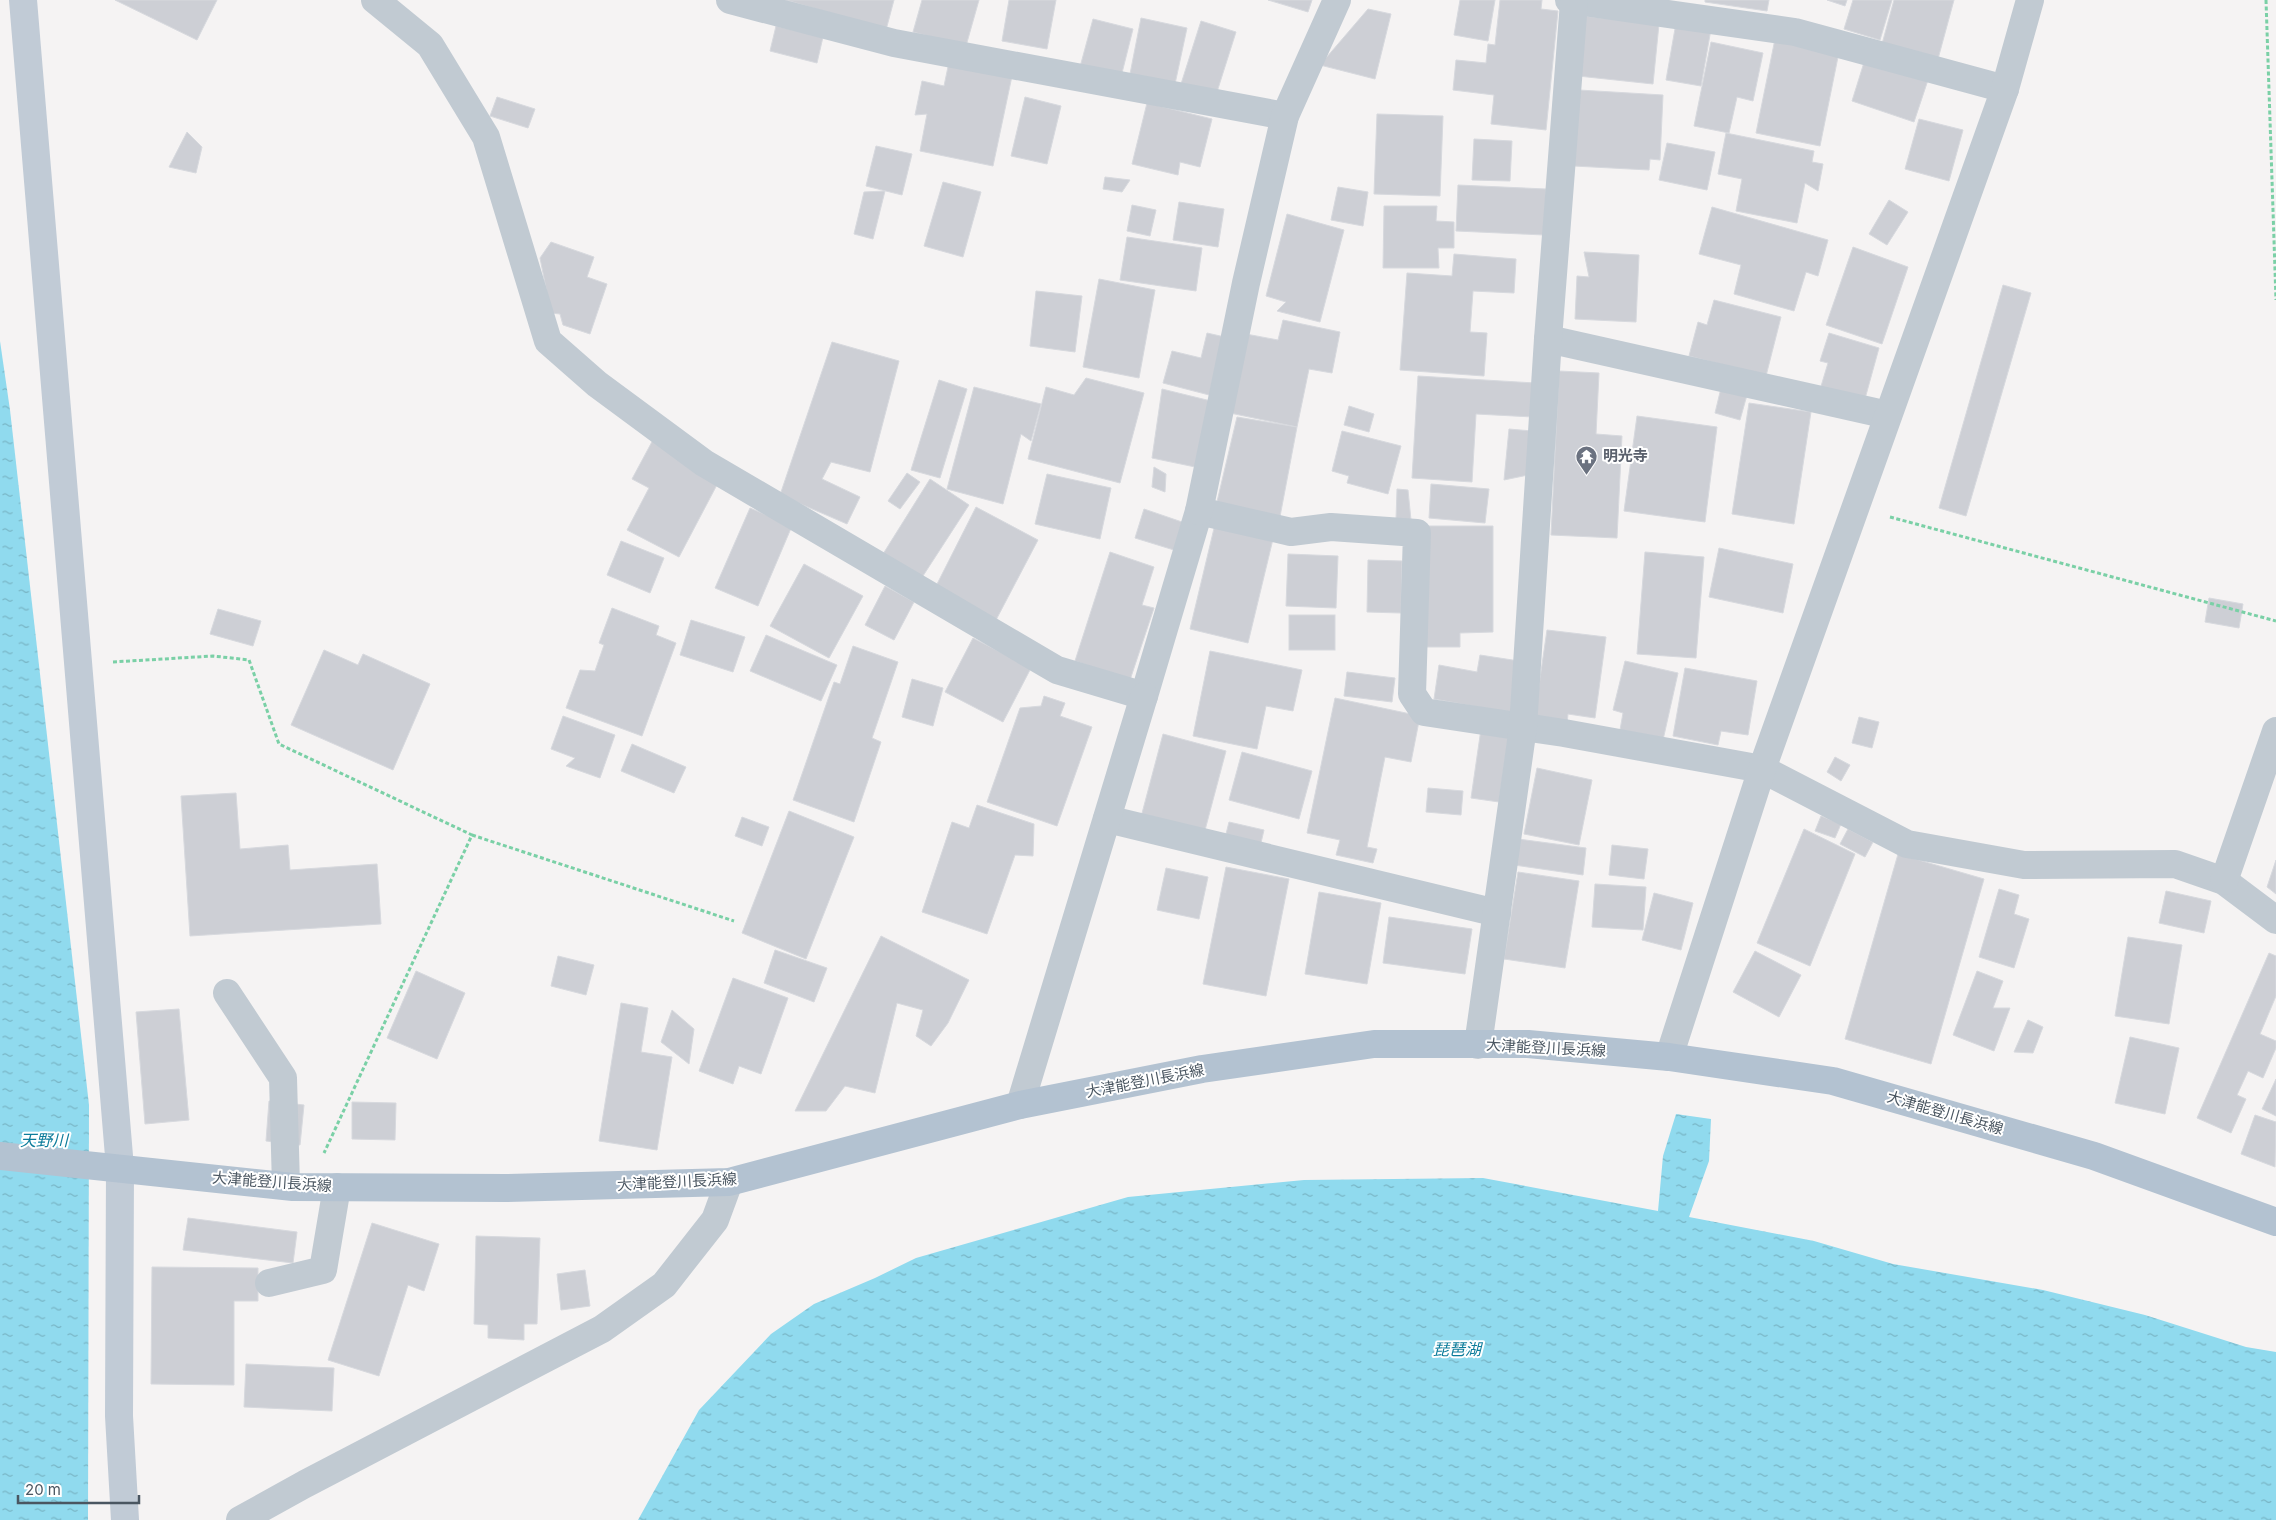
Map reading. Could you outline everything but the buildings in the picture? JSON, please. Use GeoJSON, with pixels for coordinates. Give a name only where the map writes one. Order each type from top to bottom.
{"type":"FeatureCollection","features":[{"type":"Feature","properties":{"kind":"main road","name":"大津能登川長浜線"},"geometry":{"type":"LineString","coordinates":[[0,1156],[297,1187],[506,1188],[729,1182],[1020,1105],[1202,1069],[1374,1044],[1528,1044],[1669,1057],[1833,1082],[2094,1156],[2276,1222]]}},
{"type":"Feature","properties":{"kind":"street"},"geometry":{"type":"LineString","coordinates":[[23,0],[78,664],[109,1167],[125,1520]]}},
{"type":"Feature","properties":{"kind":"street"},"geometry":{"type":"LineString","coordinates":[[375,0],[430,45],[486,137],[548,341],[596,384],[704,463],[1057,670],[1144,696]]}},
{"type":"Feature","properties":{"kind":"street"},"geometry":{"type":"LineString","coordinates":[[730,0],[894,43],[1285,116]]}},
{"type":"Feature","properties":{"kind":"street"},"geometry":{"type":"LineString","coordinates":[[1020,1105],[1199,511],[1246,282],[1285,116],[1337,0]]}},
{"type":"Feature","properties":{"kind":"street"},"geometry":{"type":"LineString","coordinates":[[1669,1057],[1762,769],[2005,89],[2030,0]]}},
{"type":"Feature","properties":{"kind":"street"},"geometry":{"type":"LineString","coordinates":[[1478,1045],[1523,727],[1572,1],[1795,32],[2005,89]]}},
{"type":"Feature","properties":{"kind":"street"},"geometry":{"type":"LineString","coordinates":[[1548,339],[1888,415]]}},
{"type":"Feature","properties":{"kind":"street"},"geometry":{"type":"LineString","coordinates":[[1199,511],[1291,532],[1331,526],[1417,533],[1412,694],[1424,712],[1523,727],[1762,769],[1907,844],[2024,865],[2175,864],[2224,881],[2276,920]]}},
{"type":"Feature","properties":{"kind":"street"},"geometry":{"type":"LineString","coordinates":[[2224,881],[2276,731]]}},
{"type":"Feature","properties":{"kind":"street"},"geometry":{"type":"LineString","coordinates":[[1107,820],[1497,913]]}},
{"type":"Feature","properties":{"kind":"street"},"geometry":{"type":"LineString","coordinates":[[226,993],[283,1078],[297,1187]]}},
{"type":"Feature","properties":{"kind":"street"},"geometry":{"type":"LineString","coordinates":[[240,1520],[305,1484],[602,1329],[664,1284],[715,1220],[729,1182]]}},
{"type":"Feature","properties":{"kind":"street"},"geometry":{"type":"LineString","coordinates":[[269,1283],[323,1270],[337,1187]]}},
{"type":"Feature","properties":{"kind":"path"},"geometry":{"type":"LineString","coordinates":[[2266,0],[2276,300]]}},
{"type":"Feature","properties":{"kind":"path"},"geometry":{"type":"LineString","coordinates":[[1855,508],[2276,621]]}},
{"type":"Feature","properties":{"kind":"path"},"geometry":{"type":"LineString","coordinates":[[78,664],[213,656],[249,660],[279,744],[472,835],[734,921]]}},
{"type":"Feature","properties":{"kind":"path"},"geometry":{"type":"LineString","coordinates":[[297,1187],[472,835]]}},
{"type":"Feature","properties":{"kind":"water","name":"天野川"},"geometry":{"type":"Polygon","coordinates":[[[0,341],[10,410],[89,1105],[88,1520],[0,1520],[0,341]]]}},
{"type":"Feature","properties":{"kind":"water","name":"琵琶湖"},"geometry":{"type":"Polygon","coordinates":[[[1676,1114],[1711,1119],[1709,1161],[1689,1217],[1814,1241],[1893,1264],[2043,1290],[2145,1315],[2246,1347],[2276,1352],[2276,1520],[638,1520],[699,1410],[771,1334],[814,1304],[916,1258],[1128,1197],[1304,1180],[1483,1178],[1658,1211],[1663,1156],[1676,1114]]]}},
{"type":"Feature","properties":{"kind":"place","name":"明光寺"},"geometry":{"type":"Point","coordinates":[1587,475]}}]}
